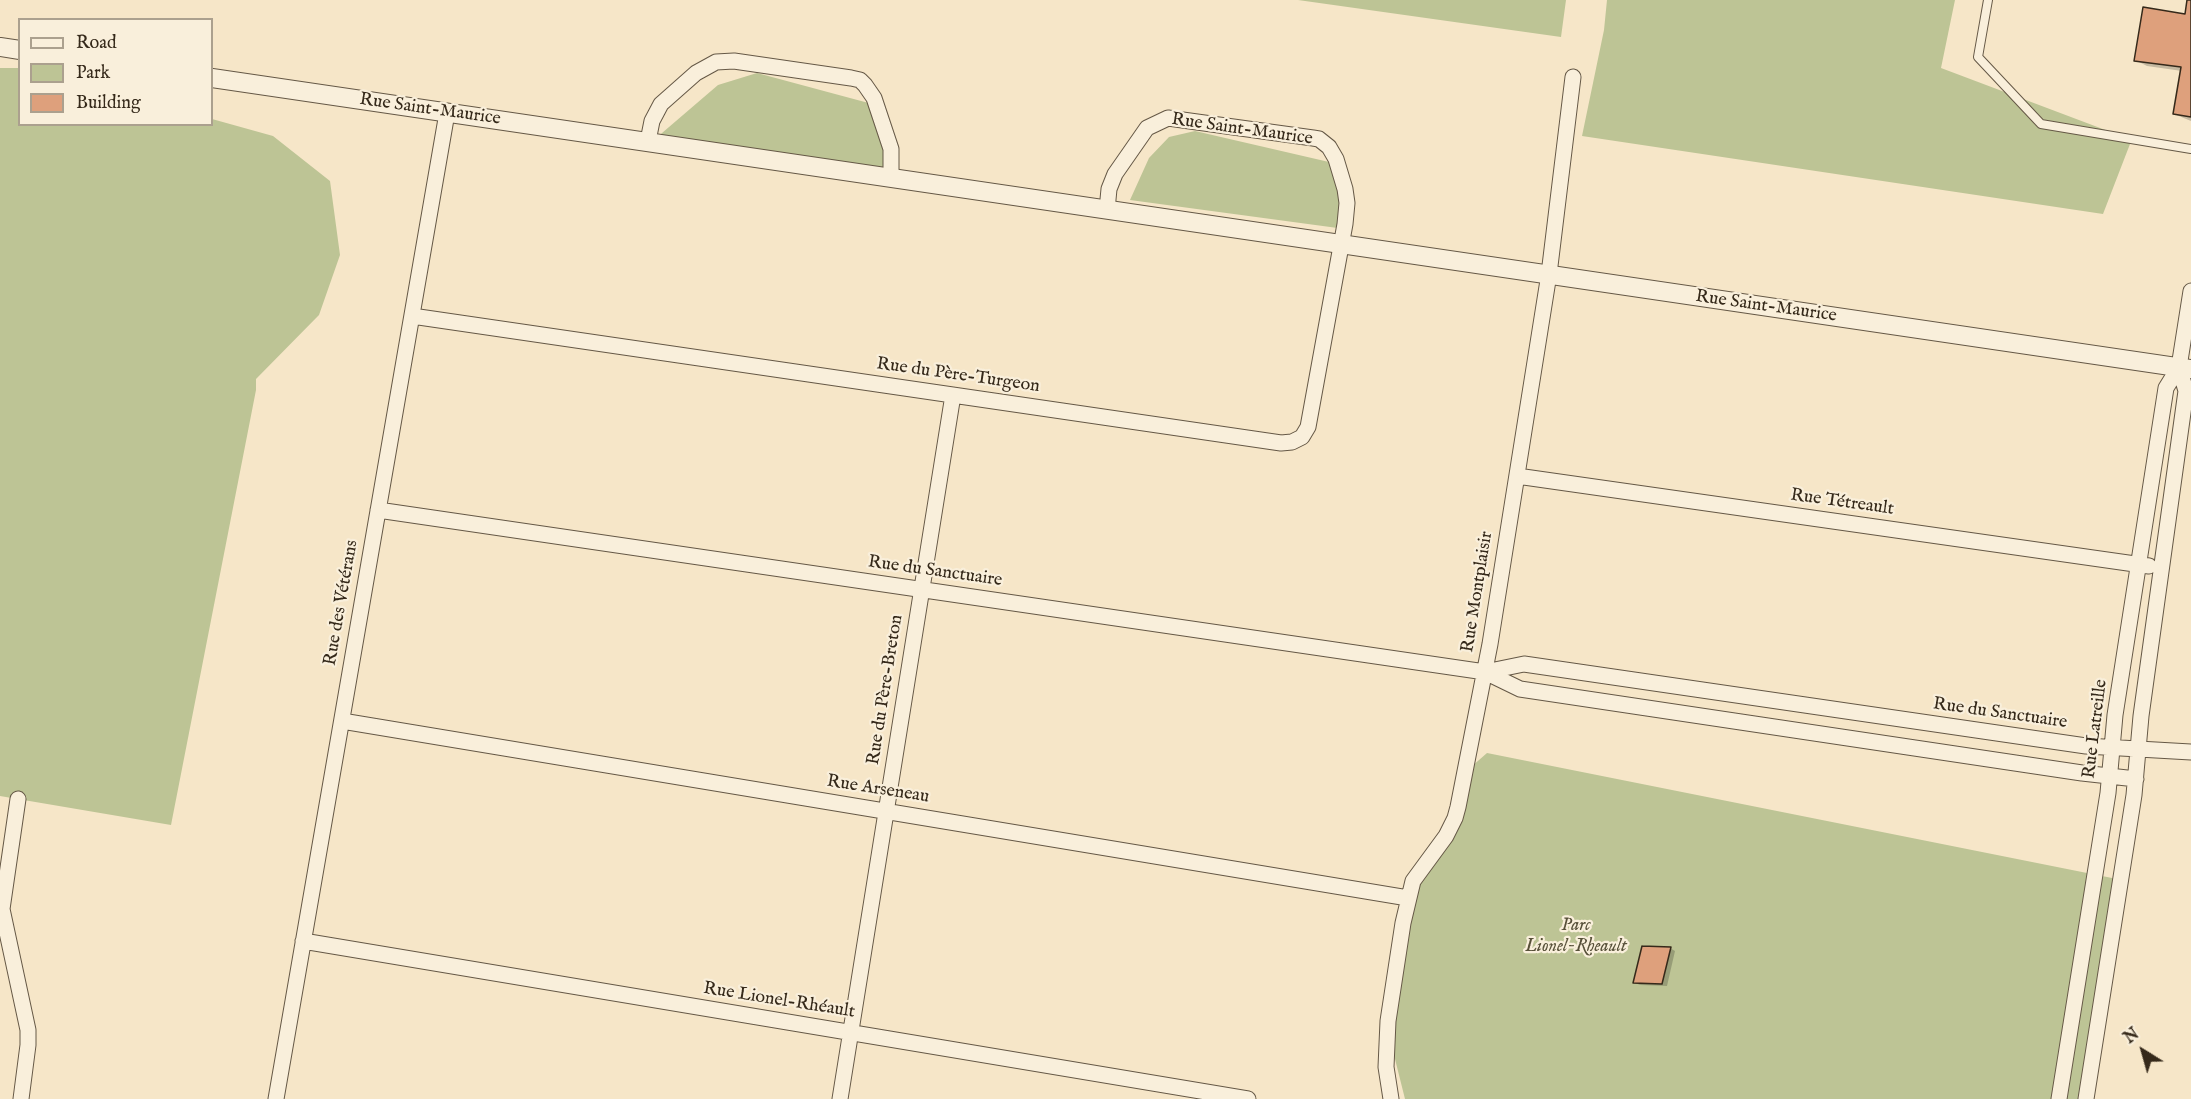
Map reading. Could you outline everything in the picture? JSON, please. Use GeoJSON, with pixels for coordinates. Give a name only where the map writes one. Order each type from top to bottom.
{"type":"FeatureCollection","features":[{"type":"Feature","properties":{"kind":"street"},"geometry":{"type":"LineString","coordinates":[[0,47],[18,50]]}},
{"type":"Feature","properties":{"kind":"street"},"geometry":{"type":"LineString","coordinates":[[648,141],[652,121],[661,104],[696,73],[709,65],[728,60],[828,74],[860,80],[869,90],[893,156],[891,177]]}},
{"type":"Feature","properties":{"kind":"street","name":"Rue Montplaisir"},"geometry":{"type":"LineString","coordinates":[[1391,1099],[1386,1067],[1388,1021],[1408,898],[1417,874],[1446,836],[1455,818],[1485,672],[1549,274],[1573,77]]}},
{"type":"Feature","properties":{"kind":"street","name":"Rue Saint-Maurice"},"geometry":{"type":"LineString","coordinates":[[213,78],[2185,368]]}},
{"type":"Feature","properties":{"kind":"street","name":"Rue des Vétérans"},"geometry":{"type":"LineString","coordinates":[[276,1099],[447,113]]}},
{"type":"Feature","properties":{"kind":"street","name":"Rue Saint-Maurice"},"geometry":{"type":"LineString","coordinates":[[1107,210],[1109,189],[1115,174],[1143,133],[1160,120],[1178,118],[1313,138],[1324,143],[1336,159],[1347,195],[1341,244]]}},
{"type":"Feature","properties":{"kind":"street","name":"Rue du Père-Turgeon"},"geometry":{"type":"LineString","coordinates":[[412,316],[1281,443],[1297,440],[1308,427],[1341,244]]}},
{"type":"Feature","properties":{"kind":"street","name":"Rue Latreille"},"geometry":{"type":"LineString","coordinates":[[2086,1099],[2136,779],[2141,716],[2186,392],[2185,368],[2191,291]]}},
{"type":"Feature","properties":{"kind":"street","name":"Rue Latreille"},"geometry":{"type":"LineString","coordinates":[[2059,1099],[2110,777],[2112,748],[2166,388],[2185,368]]}},
{"type":"Feature","properties":{"kind":"street","name":"Rue du Père-Breton"},"geometry":{"type":"LineString","coordinates":[[840,1099],[953,395]]}},
{"type":"Feature","properties":{"kind":"street","name":"Rue Tétreault"},"geometry":{"type":"LineString","coordinates":[[1517,476],[2162,568]]}},
{"type":"Feature","properties":{"kind":"street","name":"Rue du Sanctuaire"},"geometry":{"type":"LineString","coordinates":[[378,510],[1485,672],[1520,689],[2136,779]]}},
{"type":"Feature","properties":{"kind":"street","name":"Rue du Sanctuaire"},"geometry":{"type":"LineString","coordinates":[[1485,672],[1524,664],[2086,746],[2191,752]]}},
{"type":"Feature","properties":{"kind":"street"},"geometry":{"type":"LineString","coordinates":[[1801,731],[1805,705]]}},
{"type":"Feature","properties":{"kind":"street","name":"Rue Arseneau"},"geometry":{"type":"LineString","coordinates":[[342,721],[1408,898]]}},
{"type":"Feature","properties":{"kind":"street"},"geometry":{"type":"LineString","coordinates":[[18,799],[1,909],[28,1030],[21,1099]]}},
{"type":"Feature","properties":{"kind":"street","name":"Rue Lionel-Rhéault"},"geometry":{"type":"LineString","coordinates":[[303,941],[1248,1099]]}},
{"type":"Feature","properties":{"kind":"street"},"geometry":{"type":"LineString","coordinates":[[2070,1032],[2096,1036]]}},
{"type":"Feature","properties":{"kind":"lane"},"geometry":{"type":"LineString","coordinates":[[1988,0],[1978,57],[2041,124],[2191,150]]}},
{"type":"Feature","properties":{"kind":"green space"},"geometry":{"type":"Polygon","coordinates":[[[1298,0],[1566,0],[1561,37],[1298,0]]]}},
{"type":"Feature","properties":{"kind":"green space"},"geometry":{"type":"Polygon","coordinates":[[[1607,0],[1955,0],[1941,68],[2116,134],[2130,144],[2103,214],[1582,136],[1604,30],[1607,0]]]}},
{"type":"Feature","properties":{"kind":"green space"},"geometry":{"type":"Polygon","coordinates":[[[0,68],[18,68],[18,126],[213,126],[213,119],[273,136],[330,181],[340,255],[319,315],[256,379],[256,390],[171,825],[0,796],[0,68]]]}},
{"type":"Feature","properties":{"kind":"green space"},"geometry":{"type":"Polygon","coordinates":[[[757,73],[876,105],[895,170],[655,139],[718,85],[757,73]]]}},
{"type":"Feature","properties":{"kind":"green space"},"geometry":{"type":"Polygon","coordinates":[[[1195,131],[1329,162],[1352,201],[1345,229],[1130,200],[1149,158],[1169,137],[1195,131]]]}},
{"type":"Feature","properties":{"kind":"green space","name":"Parc Lionel-Rheault"},"geometry":{"type":"Polygon","coordinates":[[[1487,753],[2117,879],[2085,1099],[1405,1099],[1391,1043],[1411,898],[1471,767],[1487,753]]]}},
{"type":"Feature","properties":{"kind":"building"},"geometry":{"type":"Polygon","coordinates":[[[2187,0],[2191,0],[2191,117],[2173,114],[2181,67],[2134,61],[2143,7],[2185,14],[2187,0]]]}},
{"type":"Feature","properties":{"kind":"building"},"geometry":{"type":"Polygon","coordinates":[[[1642,946],[1671,947],[1662,984],[1633,983],[1642,946]]]}}]}
